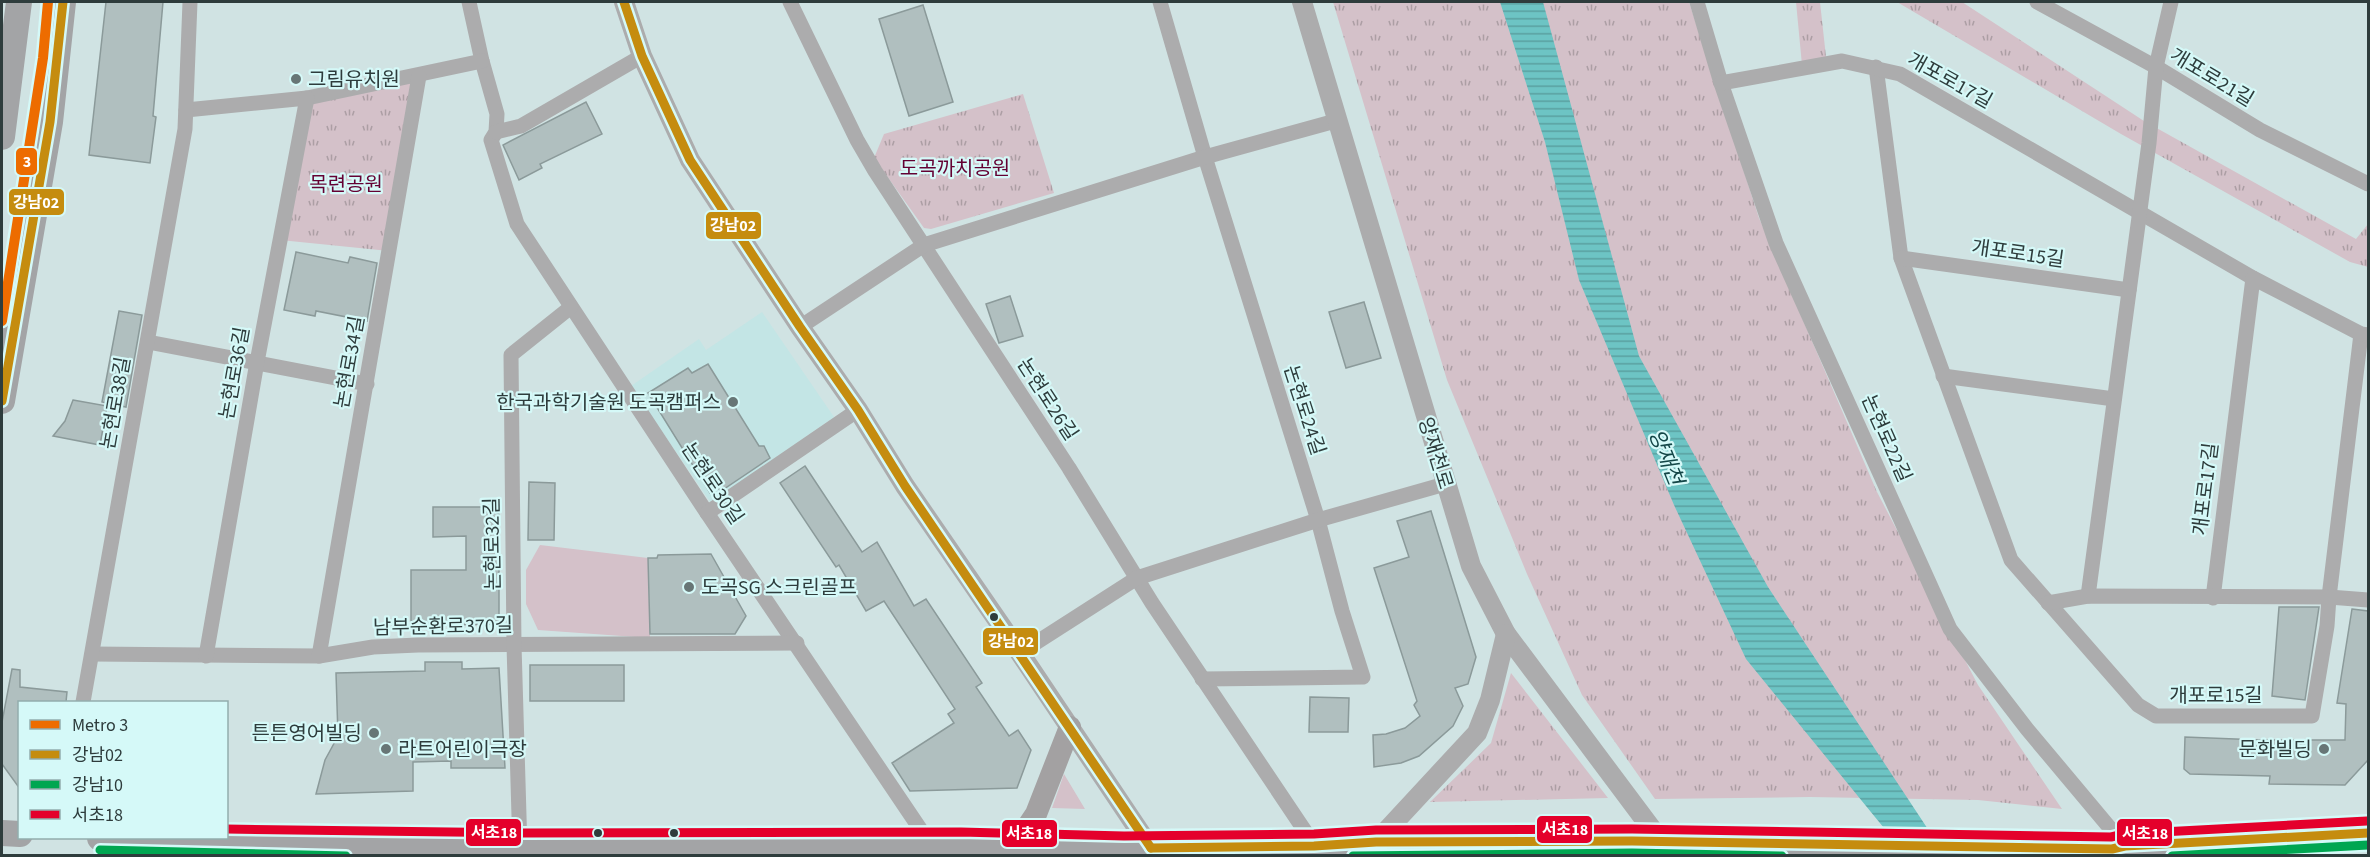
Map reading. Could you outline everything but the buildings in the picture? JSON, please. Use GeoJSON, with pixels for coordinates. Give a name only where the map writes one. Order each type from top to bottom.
{"type":"FeatureCollection","features":[{"type":"Feature","properties":{"kind":"main road"},"geometry":{"type":"LineString","coordinates":[[2,137],[19,2]]}},
{"type":"Feature","properties":{"kind":"main road"},"geometry":{"type":"LineString","coordinates":[[2,401],[50,122],[63,2]]}},
{"type":"Feature","properties":{"kind":"main road"},"geometry":{"type":"LineString","coordinates":[[1015,845],[1036,814],[1070,727]]}},
{"type":"Feature","properties":{"kind":"main road"},"geometry":{"type":"LineString","coordinates":[[2,833],[18,834]]}},
{"type":"Feature","properties":{"kind":"main road"},"geometry":{"type":"LineString","coordinates":[[131,839],[287,849],[934,850],[1015,845],[1153,852],[1318,851],[1376,842],[1632,841],[2119,848],[2368,833]]}},
{"type":"Feature","properties":{"kind":"main road"},"geometry":{"type":"LineString","coordinates":[[2119,848],[2175,855]]}},
{"type":"Feature","properties":{"kind":"street","name":"논현로38길"},"geometry":{"type":"LineString","coordinates":[[83,701],[185,129],[190,2]]}},
{"type":"Feature","properties":{"kind":"street","name":"논현로30길"},"geometry":{"type":"LineString","coordinates":[[469,2],[497,114],[496,132],[491,140],[517,224],[707,513],[934,850]]}},
{"type":"Feature","properties":{"kind":"street"},"geometry":{"type":"LineString","coordinates":[[624,2],[642,56],[690,160],[800,327],[858,410],[905,486],[1153,852]]}},
{"type":"Feature","properties":{"kind":"street","name":"논현로26길"},"geometry":{"type":"LineString","coordinates":[[790,2],[856,140],[1202,679],[1318,851]]}},
{"type":"Feature","properties":{"kind":"street","name":"논현로24길"},"geometry":{"type":"LineString","coordinates":[[1160,2],[1205,157],[1318,520],[1342,611],[1363,677],[1202,679]]}},
{"type":"Feature","properties":{"kind":"street","name":"양재천로"},"geometry":{"type":"LineString","coordinates":[[1302,2],[1471,566],[1506,633],[1672,855]]}},
{"type":"Feature","properties":{"kind":"street","name":"논현로22길"},"geometry":{"type":"LineString","coordinates":[[1697,2],[1721,83],[1776,243],[1950,629],[2119,848]]}},
{"type":"Feature","properties":{"kind":"street","name":"개포로21길"},"geometry":{"type":"LineString","coordinates":[[2037,2],[2157,68],[2260,130],[2368,183]]}},
{"type":"Feature","properties":{"kind":"street"},"geometry":{"type":"LineString","coordinates":[[2066,18],[2069,2]]}},
{"type":"Feature","properties":{"kind":"street"},"geometry":{"type":"LineString","coordinates":[[2088,596],[2157,68],[2171,2]]}},
{"type":"Feature","properties":{"kind":"street"},"geometry":{"type":"LineString","coordinates":[[496,132],[521,126],[642,56]]}},
{"type":"Feature","properties":{"kind":"street"},"geometry":{"type":"LineString","coordinates":[[186,110],[307,98],[482,61]]}},
{"type":"Feature","properties":{"kind":"street","name":"개포로17길"},"geometry":{"type":"LineString","coordinates":[[1721,83],[1842,61],[1900,74],[2253,278],[2365,334],[2329,597]]}},
{"type":"Feature","properties":{"kind":"street","name":"개포로15길"},"geometry":{"type":"LineString","coordinates":[[1876,67],[1901,258],[2011,560],[2138,705],[2156,716],[2312,716],[2327,626],[2329,597]]}},
{"type":"Feature","properties":{"kind":"street","name":"논현로34길"},"geometry":{"type":"LineString","coordinates":[[320,656],[419,76]]}},
{"type":"Feature","properties":{"kind":"street","name":"논현로36길"},"geometry":{"type":"LineString","coordinates":[[206,656],[257,362],[307,98]]}},
{"type":"Feature","properties":{"kind":"street"},"geometry":{"type":"LineString","coordinates":[[800,327],[924,245],[1205,157],[1339,120]]}},
{"type":"Feature","properties":{"kind":"street","name":"개포로15길"},"geometry":{"type":"LineString","coordinates":[[1901,258],[2129,290]]}},
{"type":"Feature","properties":{"kind":"street","name":"개포로17길"},"geometry":{"type":"LineString","coordinates":[[2213,597],[2253,278]]}},
{"type":"Feature","properties":{"kind":"street","name":"논현로32길"},"geometry":{"type":"LineString","coordinates":[[520,850],[514,645],[511,356],[571,308]]}},
{"type":"Feature","properties":{"kind":"street"},"geometry":{"type":"LineString","coordinates":[[148,342],[366,384]]}},
{"type":"Feature","properties":{"kind":"street"},"geometry":{"type":"LineString","coordinates":[[1943,376],[2114,399]]}},
{"type":"Feature","properties":{"kind":"street"},"geometry":{"type":"LineString","coordinates":[[707,513],[858,410]]}},
{"type":"Feature","properties":{"kind":"street"},"geometry":{"type":"LineString","coordinates":[[1020,653],[1137,578],[1318,520],[1445,484]]}},
{"type":"Feature","properties":{"kind":"street"},"geometry":{"type":"LineString","coordinates":[[2048,603],[2088,596],[2329,597],[2368,600]]}},
{"type":"Feature","properties":{"kind":"street"},"geometry":{"type":"LineString","coordinates":[[1376,842],[1477,733],[1490,700],[1506,633]]}},
{"type":"Feature","properties":{"kind":"street","name":"남부순환로370길"},"geometry":{"type":"LineString","coordinates":[[92,654],[320,656],[373,647],[796,643]]}},
{"type":"Feature","properties":{"kind":"shaded area","name":"한국과학기술원 도곡캠퍼스"},"geometry":{"type":"Polygon","coordinates":[[[762,312],[834,417],[711,503],[631,386],[699,339],[706,350],[762,312]]]}},
{"type":"Feature","properties":{"kind":"green space"},"geometry":{"type":"Polygon","coordinates":[[[1333,2],[1689,2],[1759,218],[1877,492],[1978,685],[2062,809],[1978,800],[1810,797],[1655,799],[1582,695],[1527,574],[1447,380],[1333,2]]]}},
{"type":"Feature","properties":{"kind":"green space"},"geometry":{"type":"Polygon","coordinates":[[[1796,2],[1820,2],[1826,57],[1802,65],[1796,2]]]}},
{"type":"Feature","properties":{"kind":"green space"},"geometry":{"type":"Polygon","coordinates":[[[1897,2],[1962,2],[2144,121],[2356,239],[2368,224],[2368,267],[2350,262],[2121,134],[1897,2]]]}},
{"type":"Feature","properties":{"kind":"green space","name":"목련공원"},"geometry":{"type":"Polygon","coordinates":[[[419,76],[389,251],[280,240],[307,98],[419,76]]]}},
{"type":"Feature","properties":{"kind":"green space","name":"도곡까치공원"},"geometry":{"type":"Polygon","coordinates":[[[1023,94],[1054,193],[931,229],[924,228],[874,158],[884,134],[1023,94]]]}},
{"type":"Feature","properties":{"kind":"green space"},"geometry":{"type":"Polygon","coordinates":[[[540,545],[648,558],[650,638],[538,630],[526,604],[526,570],[540,545]]]}},
{"type":"Feature","properties":{"kind":"green space"},"geometry":{"type":"Polygon","coordinates":[[[1511,673],[1608,798],[1430,802],[1491,743],[1511,673]]]}},
{"type":"Feature","properties":{"kind":"green space"},"geometry":{"type":"Polygon","coordinates":[[[1064,774],[1085,809],[1052,808],[1064,774]]]}},
{"type":"Feature","properties":{"kind":"water","name":"양재천"},"geometry":{"type":"Polygon","coordinates":[[[1500,2],[1543,2],[1639,356],[1768,587],[1945,855],[1906,855],[1746,659],[1674,505],[1579,280],[1545,142],[1500,2]]]}},
{"type":"Feature","properties":{"kind":"metro line","name":"3"},"geometry":{"type":"LineString","coordinates":[[2,321],[43,58],[48,2]]}},
{"type":"Feature","properties":{"kind":"transit line","name":"강남02"},"geometry":{"type":"LineString","coordinates":[[2,401],[50,122],[63,2]]}},
{"type":"Feature","properties":{"kind":"transit line","name":"강남02"},"geometry":{"type":"LineString","coordinates":[[624,2],[642,56],[690,160],[800,327],[858,410],[905,486],[1151,848]]}},
{"type":"Feature","properties":{"kind":"transit line","name":"서초18"},"geometry":{"type":"LineString","coordinates":[[228,829],[520,833],[961,832],[1124,836],[1314,834],[1376,830],[1632,829],[2111,837],[2124,834],[2367,821]]}},
{"type":"Feature","properties":{"kind":"transit line","name":"강남02"},"geometry":{"type":"LineString","coordinates":[[1151,848],[1314,846],[1376,842],[1632,841],[2112,849],[2125,846],[2368,833]]}},
{"type":"Feature","properties":{"kind":"transit line","name":"강남10"},"geometry":{"type":"LineString","coordinates":[[2172,856],[2368,845]]}},
{"type":"Feature","properties":{"kind":"transit line","name":"강남10"},"geometry":{"type":"LineString","coordinates":[[100,850],[346,856]]}},
{"type":"Feature","properties":{"kind":"transit line","name":"강남10"},"geometry":{"type":"LineString","coordinates":[[1353,856],[1632,853],[1782,856]]}},
{"type":"Feature","properties":{"kind":"place","name":"그림유치원"},"geometry":{"type":"Point","coordinates":[296,79]}},
{"type":"Feature","properties":{"kind":"place","name":"한국과학기술원 도곡캠퍼스"},"geometry":{"type":"Point","coordinates":[733,402]}},
{"type":"Feature","properties":{"kind":"place","name":"도곡SG 스크린골프"},"geometry":{"type":"Point","coordinates":[689,587]}},
{"type":"Feature","properties":{"kind":"place","name":"튼튼영어빌딩"},"geometry":{"type":"Point","coordinates":[374,733]}},
{"type":"Feature","properties":{"kind":"place","name":"라트어린이극장"},"geometry":{"type":"Point","coordinates":[386,749]}},
{"type":"Feature","properties":{"kind":"place","name":"문화빌딩"},"geometry":{"type":"Point","coordinates":[2324,749]}}]}
